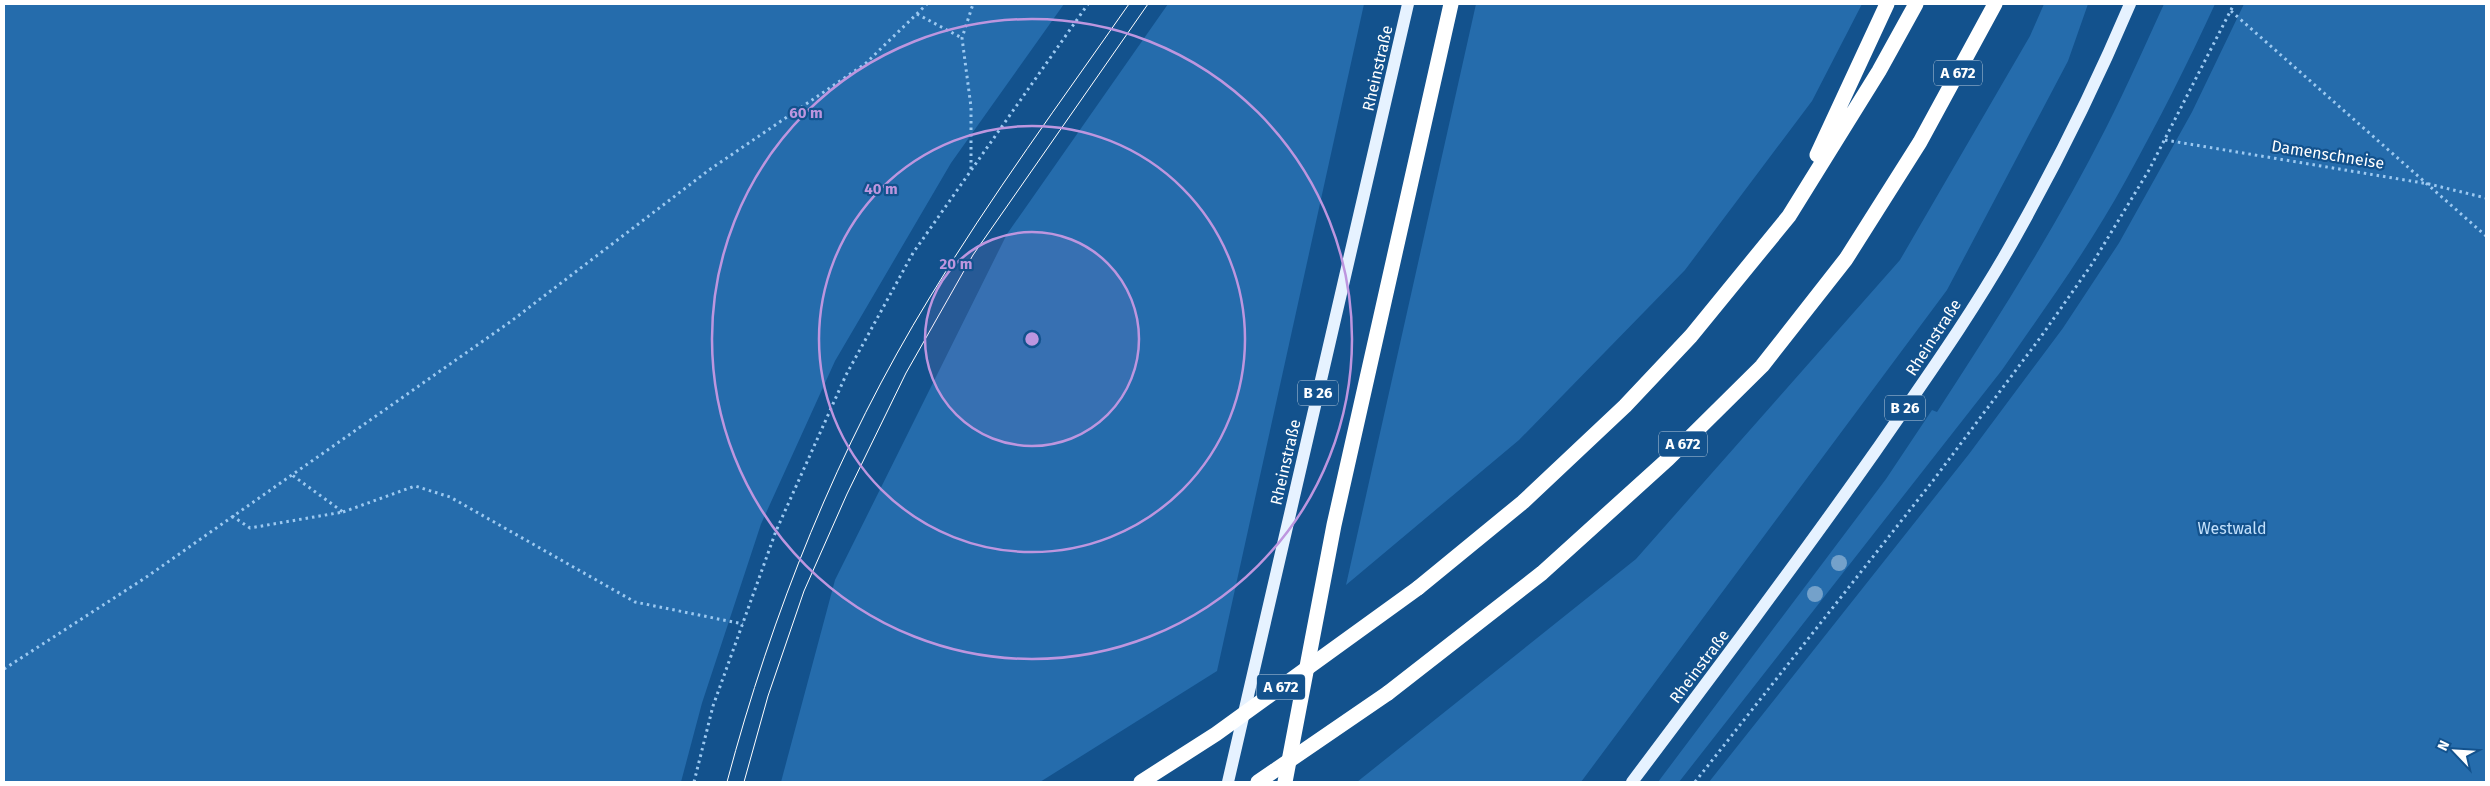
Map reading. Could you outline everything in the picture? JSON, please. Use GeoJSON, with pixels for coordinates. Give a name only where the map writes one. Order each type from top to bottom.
{"type":"FeatureCollection","features":[{"type":"Feature","properties":{"kind":"highway"},"geometry":{"type":"LineString","coordinates":[[1285,782],[1334,525],[1451,4]]}},
{"type":"Feature","properties":{"kind":"highway"},"geometry":{"type":"LineString","coordinates":[[1790,216],[1886,4]]}},
{"type":"Feature","properties":{"kind":"highway","name":"A 672"},"geometry":{"type":"LineString","coordinates":[[1141,782],[1216,734],[1418,588],[1523,502],[1625,406],[1691,336],[1790,216],[1879,71],[1916,4]]}},
{"type":"Feature","properties":{"kind":"highway","name":"A 672"},"geometry":{"type":"LineString","coordinates":[[1258,782],[1388,694],[1542,573],[1668,458],[1762,366],[1846,259],[1920,142],[1995,4]]}},
{"type":"Feature","properties":{"kind":"main road","name":"Rheinstraße"},"geometry":{"type":"LineString","coordinates":[[1228,782],[1408,4]]}},
{"type":"Feature","properties":{"kind":"main road","name":"Rheinstraße"},"geometry":{"type":"LineString","coordinates":[[1632,782],[1784,581],[1960,329],[2017,234],[2061,151],[2109,53],[2130,4]]}},
{"type":"Feature","properties":{"kind":"path"},"geometry":{"type":"LineString","coordinates":[[4,669],[145,578],[510,322],[709,170],[865,64],[927,4]]}},
{"type":"Feature","properties":{"kind":"path"},"geometry":{"type":"LineString","coordinates":[[971,170],[971,107],[962,38],[973,4]]}},
{"type":"Feature","properties":{"kind":"path"},"geometry":{"type":"LineString","coordinates":[[694,782],[713,706],[776,531],[846,375],[913,254],[1088,4]]}},
{"type":"Feature","properties":{"kind":"path"},"geometry":{"type":"LineString","coordinates":[[1695,782],[1926,490],[2040,338],[2092,264],[2149,170],[2234,4]]}},
{"type":"Feature","properties":{"kind":"path"},"geometry":{"type":"LineString","coordinates":[[2231,11],[2486,236]]}},
{"type":"Feature","properties":{"kind":"path"},"geometry":{"type":"LineString","coordinates":[[916,14],[962,38]]}},
{"type":"Feature","properties":{"kind":"path","name":"Damenschneise"},"geometry":{"type":"LineString","coordinates":[[2165,140],[2429,184],[2486,198]]}},
{"type":"Feature","properties":{"kind":"path"},"geometry":{"type":"LineString","coordinates":[[292,474],[342,512]]}},
{"type":"Feature","properties":{"kind":"path"},"geometry":{"type":"LineString","coordinates":[[232,516],[250,528],[342,512],[414,486],[450,497],[635,602],[743,624]]}},
{"type":"Feature","properties":{"kind":"green space"},"geometry":{"type":"Polygon","coordinates":[[[4,4],[1064,4],[951,163],[835,361],[761,524],[702,703],[681,782],[4,782],[4,4]]]}},
{"type":"Feature","properties":{"kind":"green space"},"geometry":{"type":"Polygon","coordinates":[[[1168,4],[1364,4],[1217,671],[1040,782],[781,782],[835,580],[1007,234],[1168,4]]]}},
{"type":"Feature","properties":{"kind":"green space"},"geometry":{"type":"Polygon","coordinates":[[[1476,4],[1862,4],[1812,101],[1685,270],[1519,440],[1346,585],[1476,4]]]}},
{"type":"Feature","properties":{"kind":"green space"},"geometry":{"type":"Polygon","coordinates":[[[2044,4],[2088,4],[2068,61],[1947,290],[1581,782],[1357,782],[1636,559],[1900,260],[2030,36],[2044,4]]]}},
{"type":"Feature","properties":{"kind":"green space"},"geometry":{"type":"Polygon","coordinates":[[[2164,4],[2215,4],[2150,136],[2112,205],[2082,253],[2002,370],[1679,782],[1658,782],[1886,479],[1932,410],[1937,412],[2004,308],[2067,201],[2114,113],[2164,4]]]}},
{"type":"Feature","properties":{"kind":"green space","name":"Westwald"},"geometry":{"type":"Polygon","coordinates":[[[2244,4],[2486,4],[2486,782],[1709,782],[1969,454],[2063,328],[2119,243],[2192,112],[2244,4]]]}},
{"type":"Feature","properties":{"kind":"tram line"},"geometry":{"type":"LineString","coordinates":[[727,782],[765,656],[787,594],[837,472],[866,412],[897,354],[953,259],[1027,149],[1129,4]]}},
{"type":"Feature","properties":{"kind":"tram line"},"geometry":{"type":"LineString","coordinates":[[744,782],[768,696],[804,591],[847,494],[906,373],[973,255],[1148,4]]}}]}
